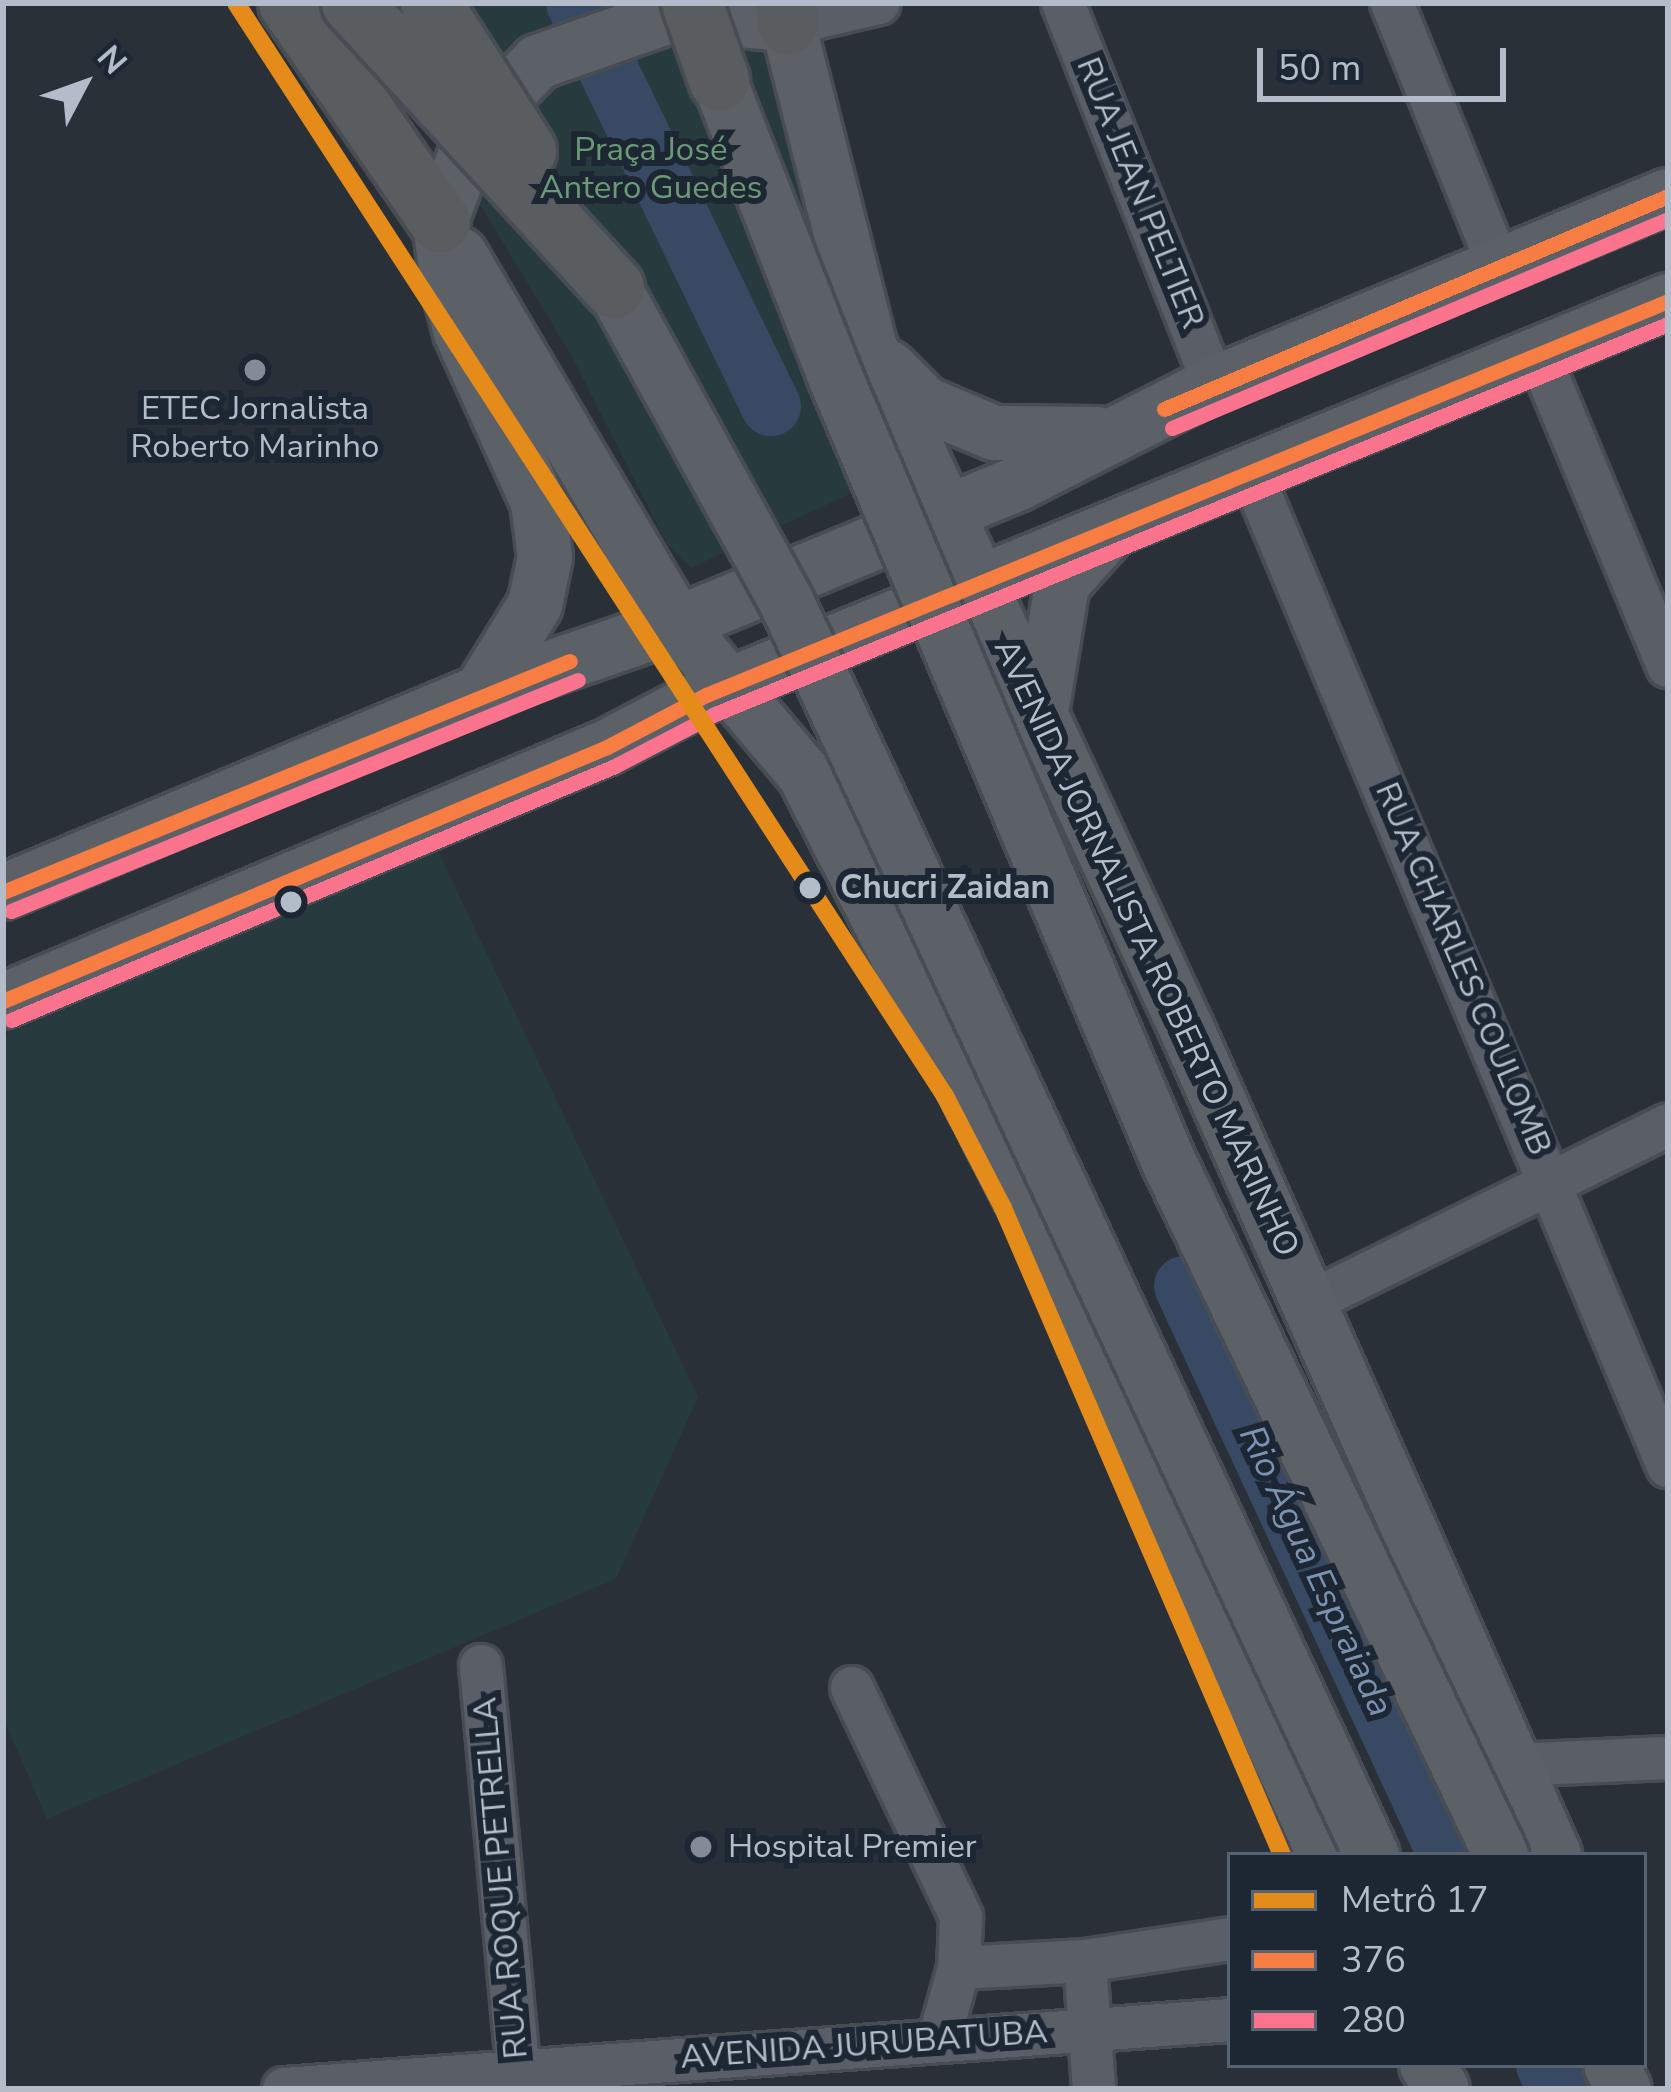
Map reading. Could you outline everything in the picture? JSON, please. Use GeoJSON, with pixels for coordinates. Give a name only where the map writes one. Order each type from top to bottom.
{"type":"FeatureCollection","features":[{"type":"Feature","properties":{"kind":"highway"},"geometry":{"type":"LineString","coordinates":[[289,3],[440,222]]}},
{"type":"Feature","properties":{"kind":"highway"},"geometry":{"type":"LineString","coordinates":[[352,3],[614,288]]}},
{"type":"Feature","properties":{"kind":"highway"},"geometry":{"type":"LineString","coordinates":[[431,3],[614,288]]}},
{"type":"Feature","properties":{"kind":"highway"},"geometry":{"type":"LineString","coordinates":[[694,7],[718,80]]}},
{"type":"Feature","properties":{"kind":"main road"},"geometry":{"type":"LineString","coordinates":[[481,692],[535,605],[545,557],[538,502],[461,332],[440,222],[477,125],[538,62],[694,7],[787,14]]}},
{"type":"Feature","properties":{"kind":"main road","name":"AVENIDA JORNALISTA ROBERTO MARINHO"},"geometry":{"type":"LineString","coordinates":[[787,14],[869,345],[1310,1303],[1553,1852]]}},
{"type":"Feature","properties":{"kind":"main road"},"geometry":{"type":"LineString","coordinates":[[718,80],[834,374],[1168,1160],[1500,1852]]}},
{"type":"Feature","properties":{"kind":"main road"},"geometry":{"type":"LineString","coordinates":[[3,892],[481,692],[677,624],[832,560],[1214,384],[1668,196]]}},
{"type":"Feature","properties":{"kind":"main road"},"geometry":{"type":"LineString","coordinates":[[440,222],[677,624],[733,684],[805,776],[1032,1218],[1324,1852]]}},
{"type":"Feature","properties":{"kind":"main road"},"geometry":{"type":"LineString","coordinates":[[614,288],[787,603],[1371,1852]]}},
{"type":"Feature","properties":{"kind":"main road"},"geometry":{"type":"LineString","coordinates":[[3,1001],[628,735],[733,684],[1668,301]]}},
{"type":"Feature","properties":{"kind":"main road"},"geometry":{"type":"LineString","coordinates":[[869,345],[925,404],[994,433],[1060,438],[1117,432]]}},
{"type":"Feature","properties":{"kind":"main road"},"geometry":{"type":"LineString","coordinates":[[1040,719],[1062,584],[1081,557],[1124,525]]}},
{"type":"Feature","properties":{"kind":"main road"},"geometry":{"type":"LineString","coordinates":[[599,651],[628,735]]}},
{"type":"Feature","properties":{"kind":"main road"},"geometry":{"type":"LineString","coordinates":[[628,735],[736,728],[805,776]]}},
{"type":"Feature","properties":{"kind":"street"},"geometry":{"type":"LineString","coordinates":[[787,14],[879,3]]}},
{"type":"Feature","properties":{"kind":"street","name":"RUA JEAN PELTIER"},"geometry":{"type":"LineString","coordinates":[[1063,3],[1214,384]]}},
{"type":"Feature","properties":{"kind":"street"},"geometry":{"type":"LineString","coordinates":[[1392,3],[1498,264]]}},
{"type":"Feature","properties":{"kind":"street"},"geometry":{"type":"LineString","coordinates":[[1539,356],[1668,666]]}},
{"type":"Feature","properties":{"kind":"street","name":"RUA CHARLES COULOMB"},"geometry":{"type":"LineString","coordinates":[[1252,475],[1552,1178],[1668,1466]]}},
{"type":"Feature","properties":{"kind":"street"},"geometry":{"type":"LineString","coordinates":[[1310,1303],[1552,1178],[1668,1125]]}},
{"type":"Feature","properties":{"kind":"street","name":"RUA ROQUE PETRELLA"},"geometry":{"type":"LineString","coordinates":[[481,1666],[520,2078]]}},
{"type":"Feature","properties":{"kind":"street"},"geometry":{"type":"LineString","coordinates":[[852,1688],[961,1917],[959,1968],[939,2040]]}},
{"type":"Feature","properties":{"kind":"street"},"geometry":{"type":"LineString","coordinates":[[1513,1765],[1668,1758]]}},
{"type":"Feature","properties":{"kind":"street"},"geometry":{"type":"LineString","coordinates":[[959,1968],[1085,1961],[1227,1939]]}},
{"type":"Feature","properties":{"kind":"street"},"geometry":{"type":"LineString","coordinates":[[1085,1961],[1094,2089]]}},
{"type":"Feature","properties":{"kind":"street","name":"AVENIDA JURUBATUBA"},"geometry":{"type":"LineString","coordinates":[[284,2089],[520,2078],[939,2040],[1227,2020]]}},
{"type":"Feature","properties":{"kind":"green space","name":"Praça José Antero Guedes"},"geometry":{"type":"Polygon","coordinates":[[[331,3],[776,3],[931,456],[691,568],[667,544],[570,353],[484,211],[331,3]]]}},
{"type":"Feature","properties":{"kind":"green space"},"geometry":{"type":"Polygon","coordinates":[[[438,851],[698,1397],[616,1579],[47,1819],[3,1718],[3,1035],[438,851]]]}},
{"type":"Feature","properties":{"kind":"waterway","name":"Rio Água Espraiada"},"geometry":{"type":"LineString","coordinates":[[576,3],[771,406]]}},
{"type":"Feature","properties":{"kind":"waterway","name":"Rio Água Espraiada"},"geometry":{"type":"LineString","coordinates":[[1184,1286],[1447,1852]]}},
{"type":"Feature","properties":{"kind":"waterway","name":"Rio Água Espraiada"},"geometry":{"type":"LineString","coordinates":[[1547,2068],[1557,2089]]}},
{"type":"Feature","properties":{"kind":"metro line","name":"17"},"geometry":{"type":"LineString","coordinates":[[236,3],[945,1096],[1003,1208],[1281,1852]]}},
{"type":"Feature","properties":{"kind":"transit line","name":"376"},"geometry":{"type":"LineString","coordinates":[[1164,409],[1668,196]]}},
{"type":"Feature","properties":{"kind":"transit line","name":"280"},"geometry":{"type":"LineString","coordinates":[[1172,428],[1668,219]]}},
{"type":"Feature","properties":{"kind":"transit line","name":"376"},"geometry":{"type":"LineString","coordinates":[[3,1001],[607,747],[706,695],[1668,301]]}},
{"type":"Feature","properties":{"kind":"transit line","name":"280"},"geometry":{"type":"LineString","coordinates":[[11,1020],[615,766],[715,714],[1668,324]]}},
{"type":"Feature","properties":{"kind":"transit line","name":"376"},"geometry":{"type":"LineString","coordinates":[[3,892],[570,661]]}},
{"type":"Feature","properties":{"kind":"transit line","name":"280"},"geometry":{"type":"LineString","coordinates":[[11,911],[578,680]]}},
{"type":"Feature","properties":{"kind":"place","name":"ETEC Jornalista Roberto Marinho"},"geometry":{"type":"Point","coordinates":[255,370]}},
{"type":"Feature","properties":{"kind":"place","name":"Chucri Zaidan"},"geometry":{"type":"Point","coordinates":[810,888]}},
{"type":"Feature","properties":{"kind":"place","name":"Hospital Premier"},"geometry":{"type":"Point","coordinates":[701,1847]}}]}
